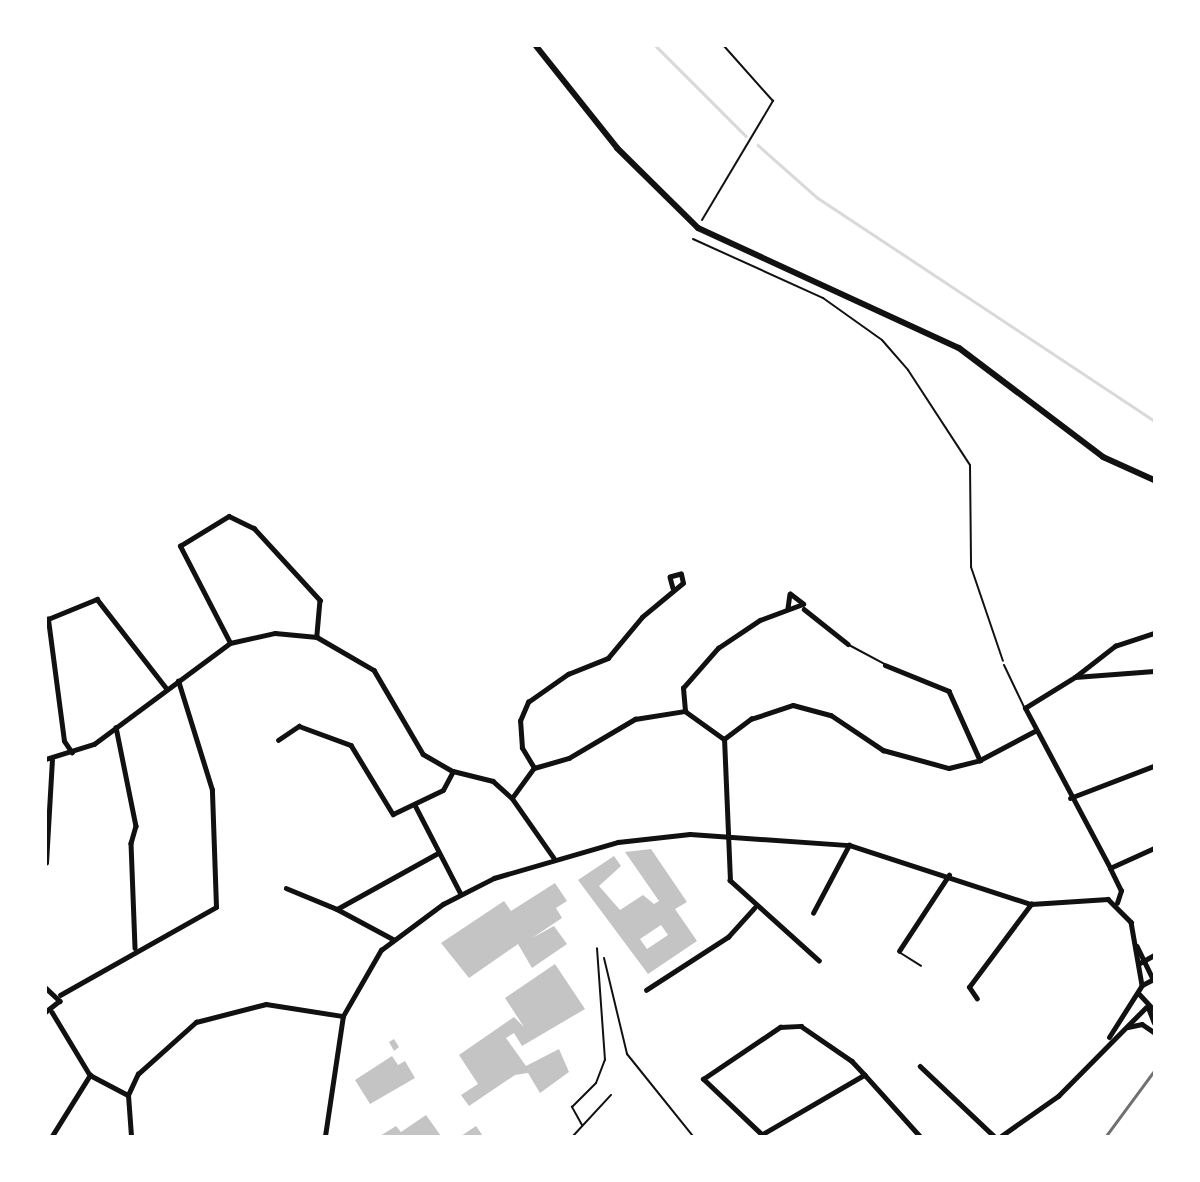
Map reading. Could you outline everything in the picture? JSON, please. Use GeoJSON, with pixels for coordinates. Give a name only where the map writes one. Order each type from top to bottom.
{"type":"FeatureCollection","features":[{"type":"Feature","properties":{"kind":"main road"},"geometry":{"type":"LineString","coordinates":[[536,46],[600,128],[698,228],[958,348],[1103,457],[1154,480]]}},
{"type":"Feature","properties":{"kind":"street"},"geometry":{"type":"LineString","coordinates":[[230,643],[180,547],[230,516],[254,528],[320,600],[317,637]]}},
{"type":"Feature","properties":{"kind":"street"},"geometry":{"type":"LineString","coordinates":[[534,768],[522,748],[520,721],[528,702],[568,674],[608,658],[673,589]]}},
{"type":"Feature","properties":{"kind":"street"},"geometry":{"type":"LineString","coordinates":[[788,608],[790,594],[848,645]]}},
{"type":"Feature","properties":{"kind":"street"},"geometry":{"type":"LineString","coordinates":[[72,753],[64,741],[48,619],[97,599],[167,689]]}},
{"type":"Feature","properties":{"kind":"street"},"geometry":{"type":"LineString","coordinates":[[685,711],[683,688],[718,648],[788,608],[804,609]]}},
{"type":"Feature","properties":{"kind":"street"},"geometry":{"type":"LineString","coordinates":[[46,863],[49,759],[72,753],[116,727],[230,643],[275,633],[317,637],[374,670],[416,746],[453,771],[493,781],[512,798],[554,858]]}},
{"type":"Feature","properties":{"kind":"street"},"geometry":{"type":"LineString","coordinates":[[1142,985],[1154,979],[1117,903],[1121,891],[1025,708],[1075,677],[1115,646],[1154,633]]}},
{"type":"Feature","properties":{"kind":"street"},"geometry":{"type":"LineString","coordinates":[[885,665],[948,691],[980,760]]}},
{"type":"Feature","properties":{"kind":"street"},"geometry":{"type":"LineString","coordinates":[[1075,677],[1154,670]]}},
{"type":"Feature","properties":{"kind":"street"},"geometry":{"type":"LineString","coordinates":[[128,1095],[90,1075],[49,1012],[60,995],[135,948],[216,907],[212,790],[178,681]]}},
{"type":"Feature","properties":{"kind":"street"},"geometry":{"type":"LineString","coordinates":[[724,739],[751,719],[793,705],[831,715],[883,750],[920,763],[949,768],[980,760],[1035,731]]}},
{"type":"Feature","properties":{"kind":"street"},"geometry":{"type":"LineString","coordinates":[[512,798],[534,768],[569,758],[635,719],[685,711],[724,739]]}},
{"type":"Feature","properties":{"kind":"street"},"geometry":{"type":"LineString","coordinates":[[278,740],[299,726],[351,745],[390,813],[415,805],[443,790],[453,771]]}},
{"type":"Feature","properties":{"kind":"street"},"geometry":{"type":"LineString","coordinates":[[116,727],[136,825],[131,843],[135,948]]}},
{"type":"Feature","properties":{"kind":"street"},"geometry":{"type":"LineString","coordinates":[[724,739],[724,834],[730,881],[754,908],[820,961]]}},
{"type":"Feature","properties":{"kind":"street"},"geometry":{"type":"LineString","coordinates":[[1070,798],[1154,766]]}},
{"type":"Feature","properties":{"kind":"street"},"geometry":{"type":"LineString","coordinates":[[415,805],[461,894]]}},
{"type":"Feature","properties":{"kind":"street"},"geometry":{"type":"LineString","coordinates":[[325,1136],[343,1016],[393,939],[461,894],[554,858],[651,837],[724,834],[849,845],[949,875],[1031,904],[1091,897],[1117,903]]}},
{"type":"Feature","properties":{"kind":"street"},"geometry":{"type":"LineString","coordinates":[[813,913],[849,845]]}},
{"type":"Feature","properties":{"kind":"street"},"geometry":{"type":"LineString","coordinates":[[1110,867],[1154,848]]}},
{"type":"Feature","properties":{"kind":"street"},"geometry":{"type":"LineString","coordinates":[[337,909],[439,853]]}},
{"type":"Feature","properties":{"kind":"street"},"geometry":{"type":"LineString","coordinates":[[899,951],[949,875]]}},
{"type":"Feature","properties":{"kind":"street"},"geometry":{"type":"LineString","coordinates":[[286,888],[337,909],[393,939]]}},
{"type":"Feature","properties":{"kind":"street"},"geometry":{"type":"LineString","coordinates":[[977,999],[970,987],[1031,904]]}},
{"type":"Feature","properties":{"kind":"street"},"geometry":{"type":"LineString","coordinates":[[646,990],[728,937],[754,908]]}},
{"type":"Feature","properties":{"kind":"street"},"geometry":{"type":"LineString","coordinates":[[1099,1051],[1139,994],[1142,985],[1135,942]]}},
{"type":"Feature","properties":{"kind":"street"},"geometry":{"type":"LineString","coordinates":[[1138,964],[1154,955]]}},
{"type":"Feature","properties":{"kind":"street"},"geometry":{"type":"LineString","coordinates":[[46,988],[60,995]]}},
{"type":"Feature","properties":{"kind":"street"},"geometry":{"type":"LineString","coordinates":[[1139,994],[1150,1008],[1154,1022]]}},
{"type":"Feature","properties":{"kind":"street"},"geometry":{"type":"LineString","coordinates":[[131,1136],[128,1095],[153,1055],[220,1012],[266,1004],[343,1016]]}},
{"type":"Feature","properties":{"kind":"street"},"geometry":{"type":"LineString","coordinates":[[1001,1136],[1052,1102],[1117,1032],[1150,1008]]}},
{"type":"Feature","properties":{"kind":"street"},"geometry":{"type":"LineString","coordinates":[[865,1075],[762,1135],[703,1079],[791,1024],[865,1075],[920,1136]]}},
{"type":"Feature","properties":{"kind":"street"},"geometry":{"type":"LineString","coordinates":[[1117,1032],[1138,1024],[1154,1032]]}},
{"type":"Feature","properties":{"kind":"street"},"geometry":{"type":"LineString","coordinates":[[920,1066],[994,1136]]}},
{"type":"Feature","properties":{"kind":"street"},"geometry":{"type":"LineString","coordinates":[[52,1136],[90,1075]]}},
{"type":"Feature","properties":{"kind":"lane"},"geometry":{"type":"LineString","coordinates":[[848,645],[885,665]]}},
{"type":"Feature","properties":{"kind":"lane"},"geometry":{"type":"LineString","coordinates":[[1004,665],[1025,708]]}},
{"type":"Feature","properties":{"kind":"lane"},"geometry":{"type":"LineString","coordinates":[[583,1125],[572,1107],[596,1083],[605,1060],[597,949]]}},
{"type":"Feature","properties":{"kind":"lane"},"geometry":{"type":"LineString","coordinates":[[899,951],[921,966]]}},
{"type":"Feature","properties":{"kind":"lane"},"geometry":{"type":"LineString","coordinates":[[573,1136],[611,1095]]}},
{"type":"Feature","properties":{"kind":"path"},"geometry":{"type":"LineString","coordinates":[[698,228],[773,101],[724,46]]}},
{"type":"Feature","properties":{"kind":"path"},"geometry":{"type":"LineString","coordinates":[[692,239],[830,302],[889,347],[964,453],[973,478],[973,575],[1004,665]]}},
{"type":"Feature","properties":{"kind":"path"},"geometry":{"type":"LineString","coordinates":[[597,949],[627,1054],[693,1136]]}},
{"type":"Feature","properties":{"kind":"building"},"geometry":{"type":"Polygon","coordinates":[[[651,849],[687,902],[675,909],[697,941],[648,974],[578,880],[614,856],[621,866],[599,886],[620,910],[643,895],[654,904],[659,901],[625,852],[651,849]],[[661,925],[640,939],[647,949],[668,935],[661,925]]]}},
{"type":"Feature","properties":{"kind":"building"},"geometry":{"type":"Polygon","coordinates":[[[555,883],[567,901],[556,908],[562,918],[532,938],[554,926],[567,944],[532,968],[518,944],[469,978],[441,943],[504,901],[511,911],[555,883]]]}},
{"type":"Feature","properties":{"kind":"building"},"geometry":{"type":"Polygon","coordinates":[[[555,964],[585,1009],[522,1046],[514,1033],[506,1038],[526,1066],[559,1049],[569,1072],[540,1093],[528,1073],[515,1075],[469,1106],[461,1095],[478,1084],[459,1055],[514,1017],[524,1027],[505,998],[555,964]]]}},
{"type":"Feature","properties":{"kind":"building"},"geometry":{"type":"Polygon","coordinates":[[[394,1039],[399,1047],[394,1051],[389,1042],[394,1039]]]}},
{"type":"Feature","properties":{"kind":"building"},"geometry":{"type":"Polygon","coordinates":[[[392,1056],[398,1065],[405,1061],[415,1078],[370,1104],[355,1080],[392,1056]]]}},
{"type":"Feature","properties":{"kind":"building"},"geometry":{"type":"Polygon","coordinates":[[[426,1115],[441,1136],[380,1136],[396,1126],[401,1132],[426,1115]]]}},
{"type":"Feature","properties":{"kind":"building"},"geometry":{"type":"Polygon","coordinates":[[[476,1126],[483,1136],[461,1136],[476,1126]]]}},
{"type":"Feature","properties":{"kind":"waterway"},"geometry":{"type":"LineString","coordinates":[[656,46],[746,136]]}},
{"type":"Feature","properties":{"kind":"waterway"},"geometry":{"type":"LineString","coordinates":[[758,145],[818,198],[1154,420]]}},
{"type":"Feature","properties":{"kind":"railway"},"geometry":{"type":"LineString","coordinates":[[1106,1136],[1154,1071]]}}]}
